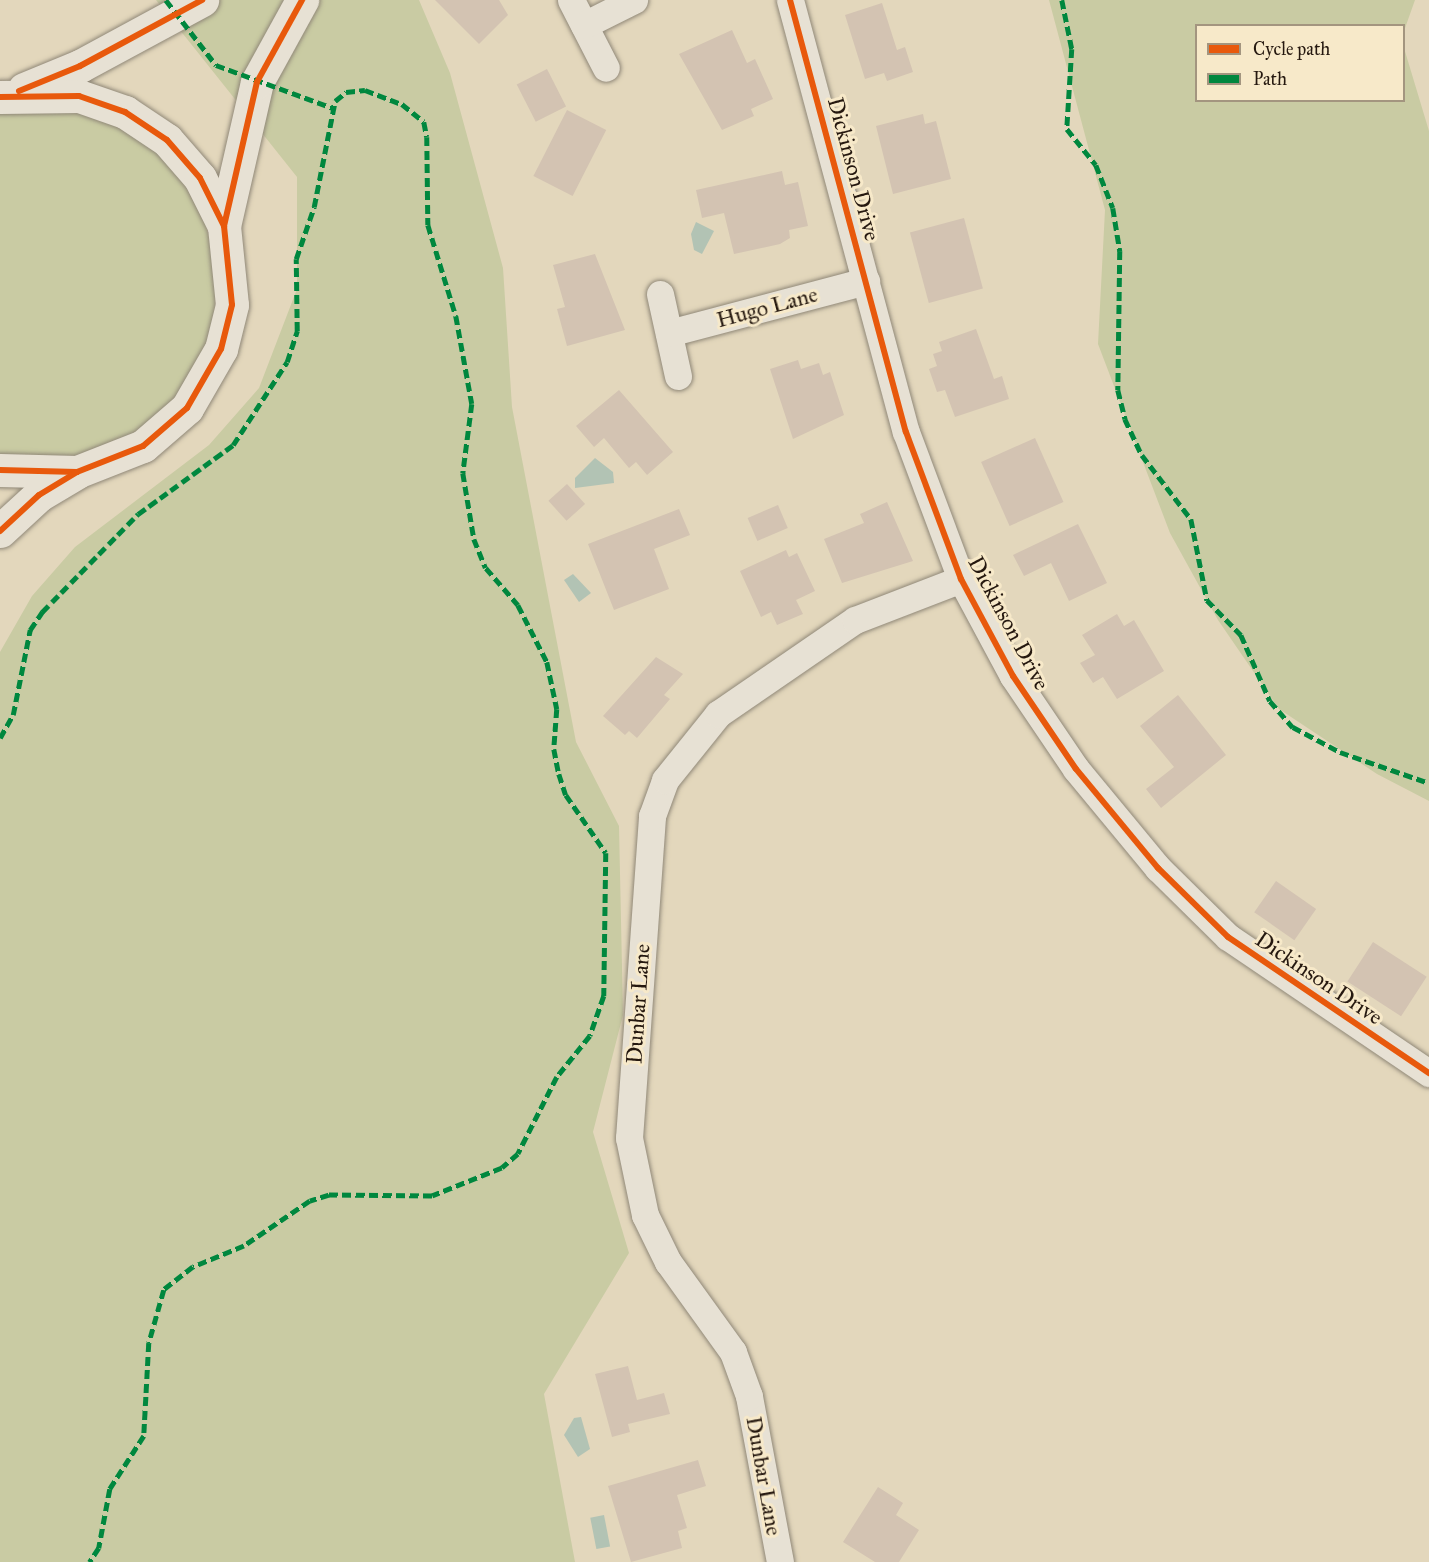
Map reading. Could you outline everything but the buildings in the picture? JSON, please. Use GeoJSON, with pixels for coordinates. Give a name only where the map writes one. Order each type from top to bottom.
{"type":"FeatureCollection","features":[{"type":"Feature","properties":{"kind":"street"},"geometry":{"type":"LineString","coordinates":[[7,95],[80,66],[202,0]]}},
{"type":"Feature","properties":{"kind":"street"},"geometry":{"type":"LineString","coordinates":[[0,531],[39,495],[77,472],[143,447],[188,408],[221,350],[232,305],[224,226],[257,82],[302,0]]}},
{"type":"Feature","properties":{"kind":"street"},"geometry":{"type":"LineString","coordinates":[[571,0],[606,68]]}},
{"type":"Feature","properties":{"kind":"street"},"geometry":{"type":"LineString","coordinates":[[584,26],[634,0]]}},
{"type":"Feature","properties":{"kind":"street","name":"Dickinson Drive"},"geometry":{"type":"LineString","coordinates":[[790,0],[906,432],[961,579],[1012,676],[1076,769],[1158,868],[1228,937],[1429,1073]]}},
{"type":"Feature","properties":{"kind":"street"},"geometry":{"type":"LineString","coordinates":[[7,95],[79,96],[125,112],[167,140],[200,178],[224,226]]}},
{"type":"Feature","properties":{"kind":"street","name":"Hugo Lane"},"geometry":{"type":"LineString","coordinates":[[669,333],[866,281]]}},
{"type":"Feature","properties":{"kind":"street"},"geometry":{"type":"LineString","coordinates":[[660,294],[678,376]]}},
{"type":"Feature","properties":{"kind":"street"},"geometry":{"type":"LineString","coordinates":[[0,470],[77,472]]}},
{"type":"Feature","properties":{"kind":"street","name":"Dunbar Lane"},"geometry":{"type":"LineString","coordinates":[[780,1562],[749,1396],[733,1353],[668,1263],[645,1215],[629,1138],[652,816],[665,780],[718,714],[855,620],[961,579]]}},
{"type":"Feature","properties":{"kind":"green space"},"geometry":{"type":"Polygon","coordinates":[[[156,0],[419,0],[450,73],[503,268],[512,407],[576,742],[619,826],[623,1015],[593,1132],[629,1253],[544,1394],[575,1562],[0,1562],[0,652],[32,596],[75,547],[209,445],[259,388],[297,289],[297,177],[156,0]]]}},
{"type":"Feature","properties":{"kind":"green space"},"geometry":{"type":"Polygon","coordinates":[[[1049,0],[1415,0],[1405,28],[1405,24],[1195,24],[1195,102],[1405,102],[1405,51],[1429,131],[1429,801],[1377,774],[1279,709],[1218,620],[1170,533],[1098,344],[1105,210],[1049,0]]]}},
{"type":"Feature","properties":{"kind":"green space"},"geometry":{"type":"Polygon","coordinates":[[[70,107],[124,127],[169,162],[201,210],[217,265],[214,321],[194,375],[155,423],[101,455],[0,460],[0,109],[70,107]]]}},
{"type":"Feature","properties":{"kind":"shaded area"},"geometry":{"type":"Polygon","coordinates":[[[696,222],[714,231],[702,254],[694,250],[691,234],[696,222]]]}},
{"type":"Feature","properties":{"kind":"shaded area"},"geometry":{"type":"Polygon","coordinates":[[[595,458],[613,472],[614,483],[575,488],[575,478],[595,458]]]}},
{"type":"Feature","properties":{"kind":"shaded area"},"geometry":{"type":"Polygon","coordinates":[[[573,574],[591,593],[579,602],[564,580],[573,574]]]}},
{"type":"Feature","properties":{"kind":"shaded area"},"geometry":{"type":"Polygon","coordinates":[[[581,1417],[590,1449],[578,1457],[564,1435],[574,1418],[581,1417]]]}},
{"type":"Feature","properties":{"kind":"shaded area"},"geometry":{"type":"Polygon","coordinates":[[[604,1515],[610,1546],[596,1549],[590,1518],[604,1515]]]}},
{"type":"Feature","properties":{"kind":"marked path"},"geometry":{"type":"LineString","coordinates":[[166,0],[216,65],[333,108]]}},
{"type":"Feature","properties":{"kind":"marked path"},"geometry":{"type":"LineString","coordinates":[[1062,0],[1072,49],[1067,129],[1096,165],[1113,208],[1120,251],[1118,390],[1125,419],[1142,455],[1191,519],[1207,600],[1241,635],[1270,701],[1293,727],[1340,752],[1429,783]]}},
{"type":"Feature","properties":{"kind":"marked path"},"geometry":{"type":"LineString","coordinates":[[0,738],[13,715],[30,630],[42,612],[138,514],[233,445],[287,362],[297,331],[296,259],[314,207],[335,101],[346,92],[365,90],[402,104],[424,122],[427,137],[428,225],[456,316],[472,404],[463,473],[474,539],[486,568],[518,605],[547,662],[557,709],[554,749],[559,774],[566,795],[606,853],[604,996],[590,1036],[557,1077],[518,1154],[502,1168],[432,1196],[329,1195],[310,1201],[244,1246],[193,1267],[164,1290],[149,1343],[144,1436],[110,1489],[99,1548],[90,1562]]}},
{"type":"Feature","properties":{"kind":"cycle path"},"geometry":{"type":"LineString","coordinates":[[19,91],[80,66],[202,0]]}},
{"type":"Feature","properties":{"kind":"cycle path"},"geometry":{"type":"LineString","coordinates":[[224,226],[257,82],[302,0]]}},
{"type":"Feature","properties":{"kind":"cycle path"},"geometry":{"type":"LineString","coordinates":[[790,0],[906,432],[961,579],[1013,676],[1076,769],[1158,868],[1228,937],[1429,1073]]}},
{"type":"Feature","properties":{"kind":"cycle path"},"geometry":{"type":"LineString","coordinates":[[0,97],[79,96],[125,112],[167,140],[200,178],[224,226],[232,305],[221,349],[187,408],[143,446],[77,472],[0,470]]}},
{"type":"Feature","properties":{"kind":"cycle path"},"geometry":{"type":"LineString","coordinates":[[0,531],[39,495],[77,472]]}}]}
